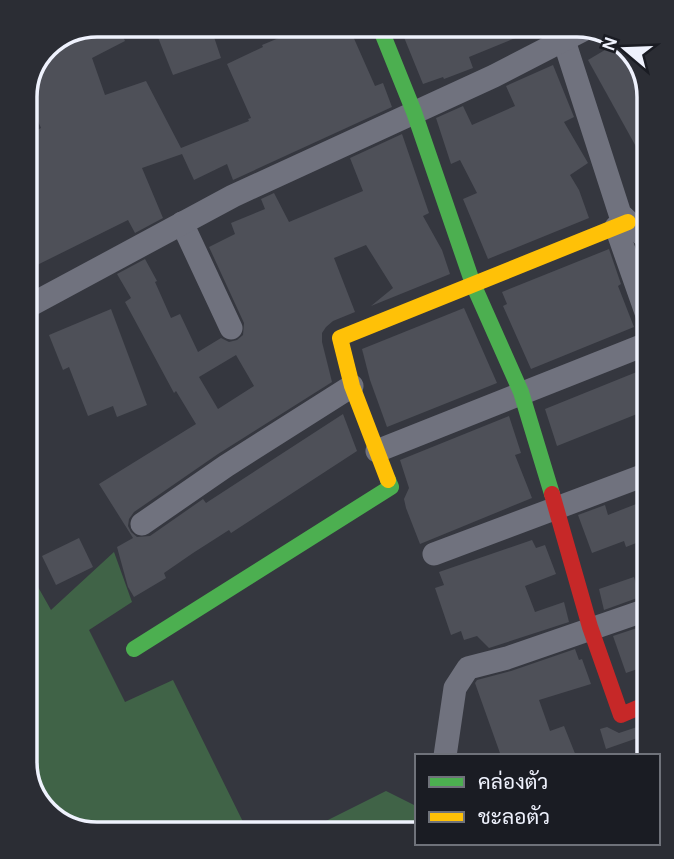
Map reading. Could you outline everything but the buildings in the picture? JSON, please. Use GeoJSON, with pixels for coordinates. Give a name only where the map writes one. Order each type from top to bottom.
{"type":"FeatureCollection","features":[{"type":"Feature","properties":{"kind":"street"},"geometry":{"type":"LineString","coordinates":[[384,37],[414,112],[474,284],[521,392],[558,509],[590,627],[621,715],[637,708]]}},
{"type":"Feature","properties":{"kind":"street"},"geometry":{"type":"LineString","coordinates":[[37,302],[233,196],[494,76],[554,37]]}},
{"type":"Feature","properties":{"kind":"street"},"geometry":{"type":"LineString","coordinates":[[564,37],[620,214],[637,278]]}},
{"type":"Feature","properties":{"kind":"street"},"geometry":{"type":"LineString","coordinates":[[182,223],[231,327]]}},
{"type":"Feature","properties":{"kind":"street"},"geometry":{"type":"LineString","coordinates":[[134,649],[391,487],[352,386],[340,338],[622,225],[637,232]]}},
{"type":"Feature","properties":{"kind":"street"},"geometry":{"type":"LineString","coordinates":[[377,450],[637,348]]}},
{"type":"Feature","properties":{"kind":"street"},"geometry":{"type":"LineString","coordinates":[[142,524],[226,466],[352,386]]}},
{"type":"Feature","properties":{"kind":"street"},"geometry":{"type":"LineString","coordinates":[[434,554],[637,478]]}},
{"type":"Feature","properties":{"kind":"street"},"geometry":{"type":"LineString","coordinates":[[445,754],[455,688],[468,668],[637,613]]}},
{"type":"Feature","properties":{"kind":"green space"},"geometry":{"type":"Polygon","coordinates":[[[114,552],[132,602],[89,630],[125,702],[173,680],[243,822],[85,821],[70,816],[47,796],[40,782],[37,762],[37,585],[51,610],[114,552]]]}},
{"type":"Feature","properties":{"kind":"green space"},"geometry":{"type":"Polygon","coordinates":[[[386,791],[415,807],[415,822],[324,822],[386,791]]]}},
{"type":"Feature","properties":{"kind":"traffic: fast"},"geometry":{"type":"LineString","coordinates":[[384,37],[414,112],[473,284],[521,392],[552,494]]}},
{"type":"Feature","properties":{"kind":"traffic: fast"},"geometry":{"type":"LineString","coordinates":[[134,649],[391,487],[388,480]]}},
{"type":"Feature","properties":{"kind":"traffic: slow"},"geometry":{"type":"LineString","coordinates":[[388,480],[352,386],[340,338],[628,222]]}},
{"type":"Feature","properties":{"kind":"traffic: jam"},"geometry":{"type":"LineString","coordinates":[[552,494],[590,627],[621,715],[637,708]]}}]}
